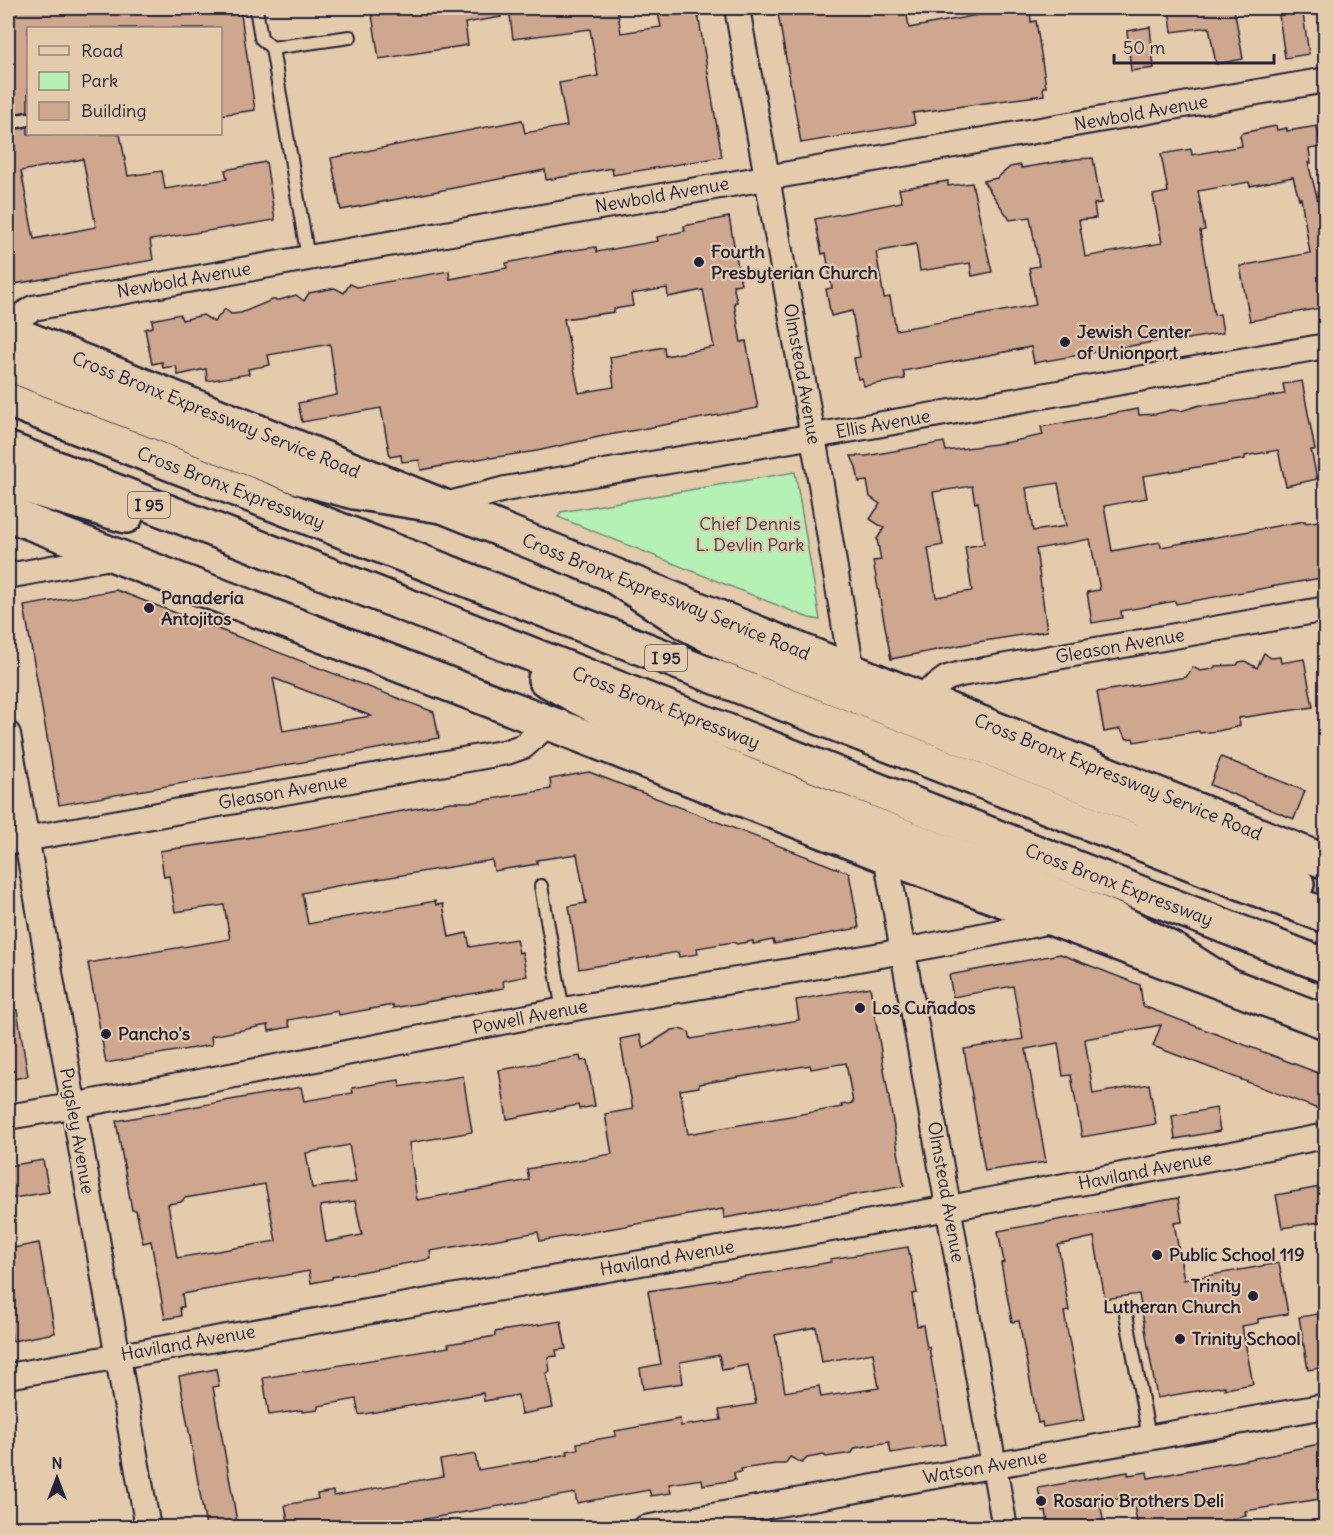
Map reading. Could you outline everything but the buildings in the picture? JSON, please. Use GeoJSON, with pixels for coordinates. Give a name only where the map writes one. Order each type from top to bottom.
{"type":"FeatureCollection","features":[{"type":"Feature","properties":{"kind":"main road","name":"Cross Bronx Expressway Service Road"},"geometry":{"type":"LineString","coordinates":[[9,343],[295,476],[354,492],[441,506],[1326,862]]}},
{"type":"Feature","properties":{"kind":"main road","name":"Cross Bronx Expressway"},"geometry":{"type":"LineString","coordinates":[[8,400],[1326,916]]}},
{"type":"Feature","properties":{"kind":"main road","name":"Cross Bronx Expressway"},"geometry":{"type":"LineString","coordinates":[[8,449],[1326,966]]}},
{"type":"Feature","properties":{"kind":"main road"},"geometry":{"type":"LineString","coordinates":[[8,481],[100,509],[291,560]]}},
{"type":"Feature","properties":{"kind":"main road"},"geometry":{"type":"LineString","coordinates":[[8,514],[886,856],[1326,1022]]}},
{"type":"Feature","properties":{"kind":"main road"},"geometry":{"type":"LineString","coordinates":[[614,576],[689,625],[755,658],[1140,808],[1326,898]]}},
{"type":"Feature","properties":{"kind":"main road"},"geometry":{"type":"LineString","coordinates":[[436,617],[559,687],[657,736],[785,790],[1118,921],[1174,951],[1228,985]]}},
{"type":"Feature","properties":{"kind":"street","name":"Olmstead Avenue"},"geometry":{"type":"LineString","coordinates":[[737,8],[852,670]]}},
{"type":"Feature","properties":{"kind":"street","name":"Newbold Avenue"},"geometry":{"type":"LineString","coordinates":[[9,343],[21,316],[33,308],[1326,80]]}},
{"type":"Feature","properties":{"kind":"street","name":"Ellis Avenue"},"geometry":{"type":"LineString","coordinates":[[441,506],[505,489],[1326,346]]}},
{"type":"Feature","properties":{"kind":"street"},"geometry":{"type":"LineString","coordinates":[[8,576],[116,556]]}},
{"type":"Feature","properties":{"kind":"street","name":"Gleason Avenue"},"geometry":{"type":"LineString","coordinates":[[920,697],[948,678],[961,674],[1326,609]]}},
{"type":"Feature","properties":{"kind":"street","name":"Gleason Avenue"},"geometry":{"type":"LineString","coordinates":[[17,841],[507,752],[524,746],[549,723]]}},
{"type":"Feature","properties":{"kind":"street","name":"Pugsley Avenue"},"geometry":{"type":"LineString","coordinates":[[8,734],[17,841],[73,1106],[148,1527]]}},
{"type":"Feature","properties":{"kind":"street","name":"Olmstead Avenue"},"geometry":{"type":"LineString","coordinates":[[886,856],[1005,1527]]}},
{"type":"Feature","properties":{"kind":"street","name":"Powell Avenue"},"geometry":{"type":"LineString","coordinates":[[8,1117],[1054,920]]}},
{"type":"Feature","properties":{"kind":"street","name":"Haviland Avenue"},"geometry":{"type":"LineString","coordinates":[[8,1376],[949,1208],[1326,1136]]}},
{"type":"Feature","properties":{"kind":"street","name":"Watson Avenue"},"geometry":{"type":"LineString","coordinates":[[645,1527],[1326,1406]]}},
{"type":"Feature","properties":{"kind":"lane"},"geometry":{"type":"LineString","coordinates":[[257,14],[261,38],[272,48],[308,258]]}},
{"type":"Feature","properties":{"kind":"lane"},"geometry":{"type":"LineString","coordinates":[[272,48],[350,37]]}},
{"type":"Feature","properties":{"kind":"lane"},"geometry":{"type":"LineString","coordinates":[[8,123],[27,119]]}},
{"type":"Feature","properties":{"kind":"lane"},"geometry":{"type":"LineString","coordinates":[[541,886],[563,1011]]}},
{"type":"Feature","properties":{"kind":"lane"},"geometry":{"type":"LineString","coordinates":[[1125,1309],[1149,1437]]}},
{"type":"Feature","properties":{"kind":"green space","name":"Chief Dennis L. Devlin Park"},"geometry":{"type":"Polygon","coordinates":[[[795,472],[820,620],[809,618],[558,517],[561,512],[795,472]]]}},
{"type":"Feature","properties":{"kind":"place","name":"Fourth Presbyterian Church"},"geometry":{"type":"Point","coordinates":[699,262]}},
{"type":"Feature","properties":{"kind":"place","name":"Jewish Center of Unionport"},"geometry":{"type":"Point","coordinates":[1065,342]}},
{"type":"Feature","properties":{"kind":"place","name":"Panadería Antojitos"},"geometry":{"type":"Point","coordinates":[149,608]}},
{"type":"Feature","properties":{"kind":"place","name":"Los Cuñados"},"geometry":{"type":"Point","coordinates":[860,1008]}},
{"type":"Feature","properties":{"kind":"place","name":"Pancho's"},"geometry":{"type":"Point","coordinates":[106,1034]}},
{"type":"Feature","properties":{"kind":"place","name":"Public School 119"},"geometry":{"type":"Point","coordinates":[1157,1255]}},
{"type":"Feature","properties":{"kind":"place","name":"Trinity Lutheran Church"},"geometry":{"type":"Point","coordinates":[1253,1296]}},
{"type":"Feature","properties":{"kind":"place","name":"Trinity School"},"geometry":{"type":"Point","coordinates":[1180,1339]}},
{"type":"Feature","properties":{"kind":"place","name":"Rosario Brothers Deli"},"geometry":{"type":"Point","coordinates":[1041,1501]}}]}
